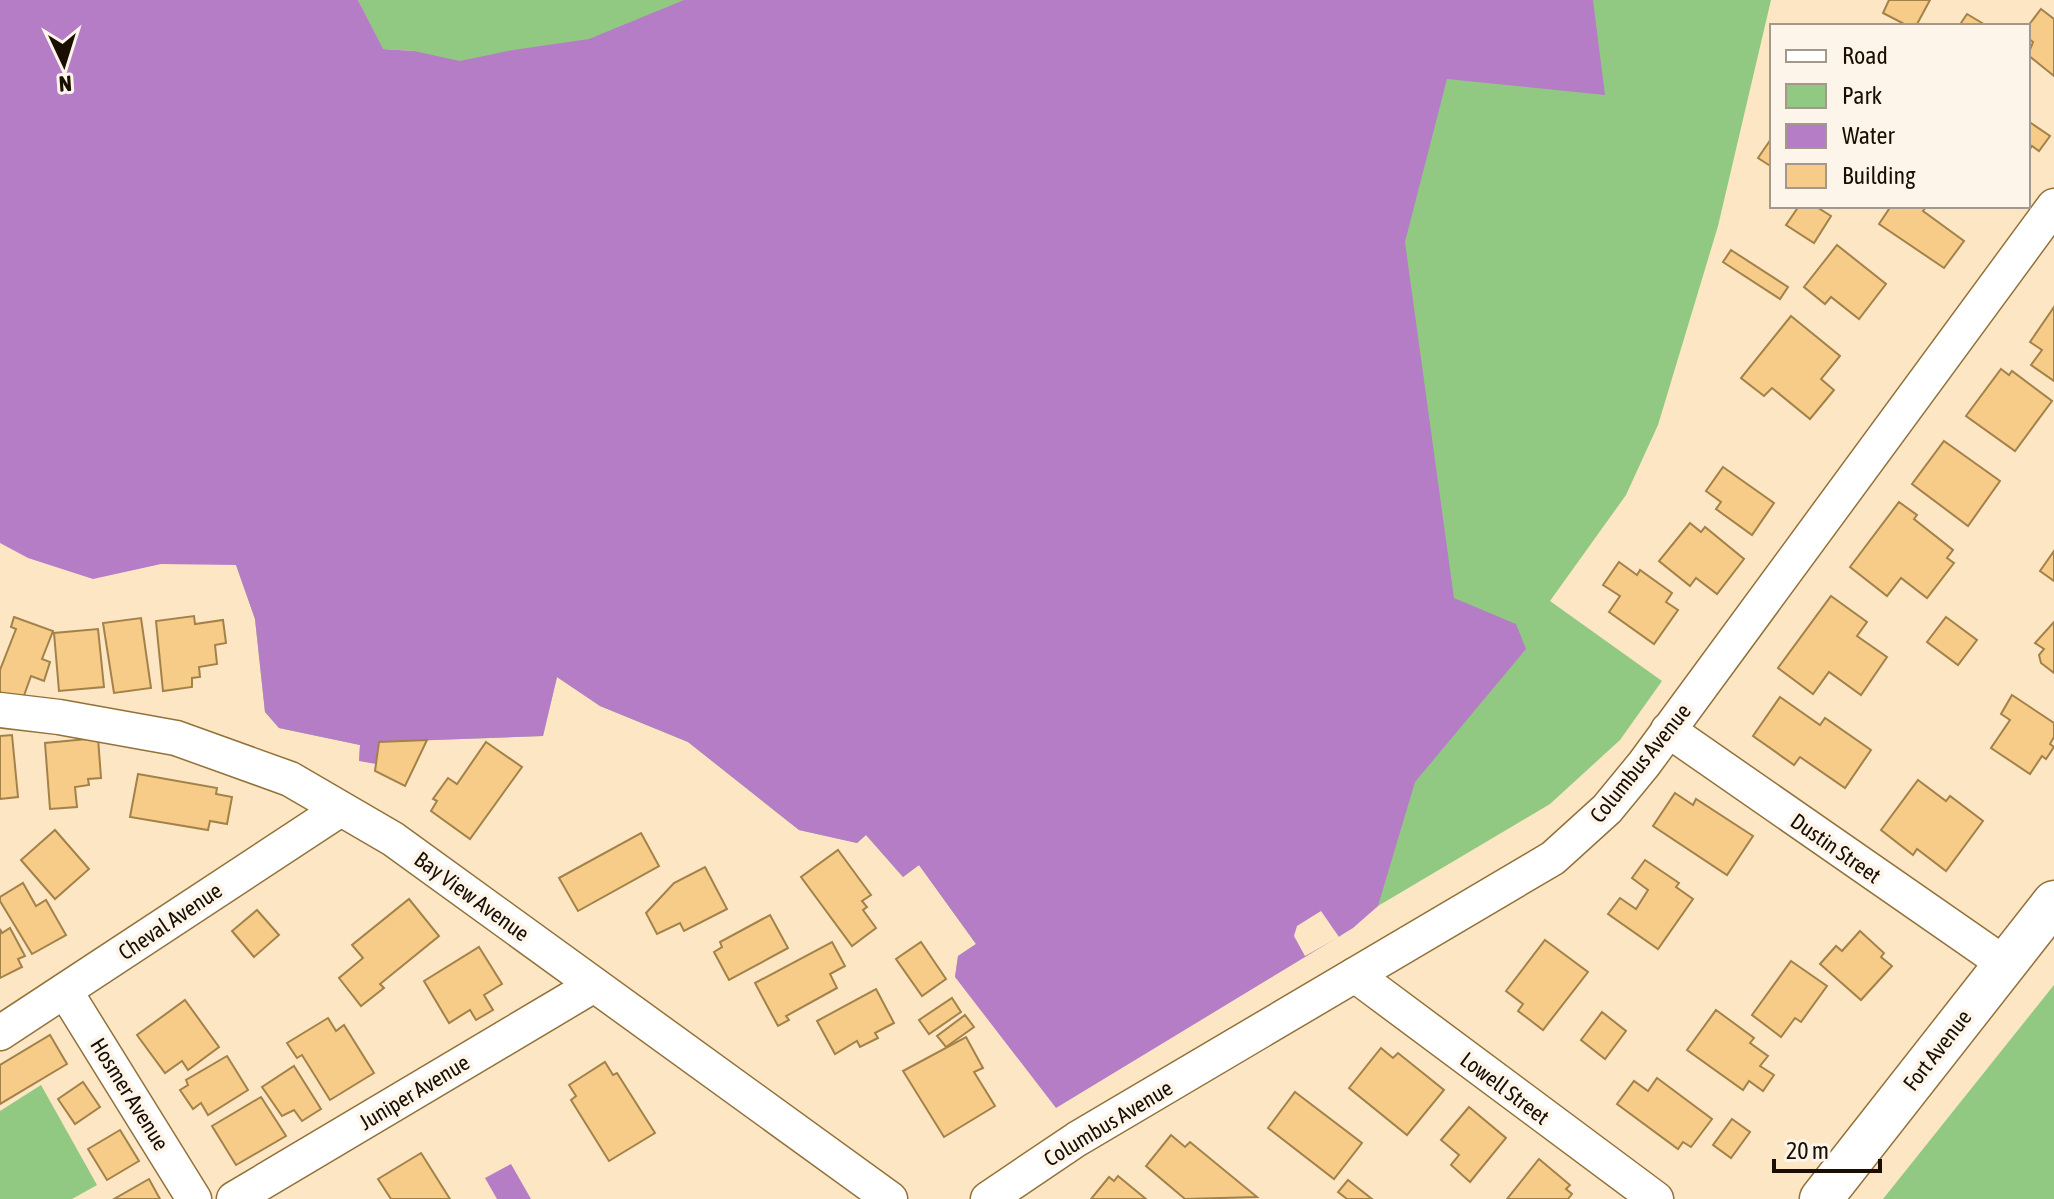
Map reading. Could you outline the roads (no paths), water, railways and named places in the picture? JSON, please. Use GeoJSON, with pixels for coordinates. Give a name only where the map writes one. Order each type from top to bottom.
{"type":"FeatureCollection","features":[{"type":"Feature","properties":{"kind":"street","name":"Columbus Avenue"},"geometry":{"type":"LineString","coordinates":[[988,1199],[1077,1139],[1553,858],[1607,809],[2054,206]]}},
{"type":"Feature","properties":{"kind":"street","name":"Bay View Avenue"},"geometry":{"type":"LineString","coordinates":[[0,710],[86,721],[176,738],[290,779],[393,839],[890,1199]]}},
{"type":"Feature","properties":{"kind":"street","name":"Dustin Street"},"geometry":{"type":"LineString","coordinates":[[1668,730],[2005,964]]}},
{"type":"Feature","properties":{"kind":"street","name":"Cheval Avenue"},"geometry":{"type":"LineString","coordinates":[[0,1033],[339,810]]}},
{"type":"Feature","properties":{"kind":"street","name":"Fort Avenue"},"geometry":{"type":"LineString","coordinates":[[1821,1199],[2054,902]]}},
{"type":"Feature","properties":{"kind":"street","name":"Lowell Street"},"geometry":{"type":"LineString","coordinates":[[1355,975],[1656,1199]]}},
{"type":"Feature","properties":{"kind":"street","name":"Juniper Avenue"},"geometry":{"type":"LineString","coordinates":[[234,1199],[594,985]]}},
{"type":"Feature","properties":{"kind":"street","name":"Hosmer Avenue"},"geometry":{"type":"LineString","coordinates":[[65,991],[194,1199]]}},
{"type":"Feature","properties":{"kind":"water"},"geometry":{"type":"Polygon","coordinates":[[[0,0],[358,0],[383,49],[414,51],[460,61],[589,39],[684,0],[1593,0],[1605,95],[1447,79],[1405,242],[1454,598],[1516,624],[1526,649],[1415,782],[1378,906],[1353,928],[1056,1108],[955,977],[958,956],[976,944],[919,865],[903,877],[866,835],[857,843],[799,830],[688,742],[600,706],[557,677],[543,736],[379,742],[376,764],[359,761],[360,745],[279,728],[265,712],[255,619],[236,565],[161,564],[93,579],[28,558],[0,543],[0,0]]]}},
{"type":"Feature","properties":{"kind":"water"},"geometry":{"type":"Polygon","coordinates":[[[511,1164],[531,1199],[497,1199],[485,1178],[511,1164]]]}}]}
